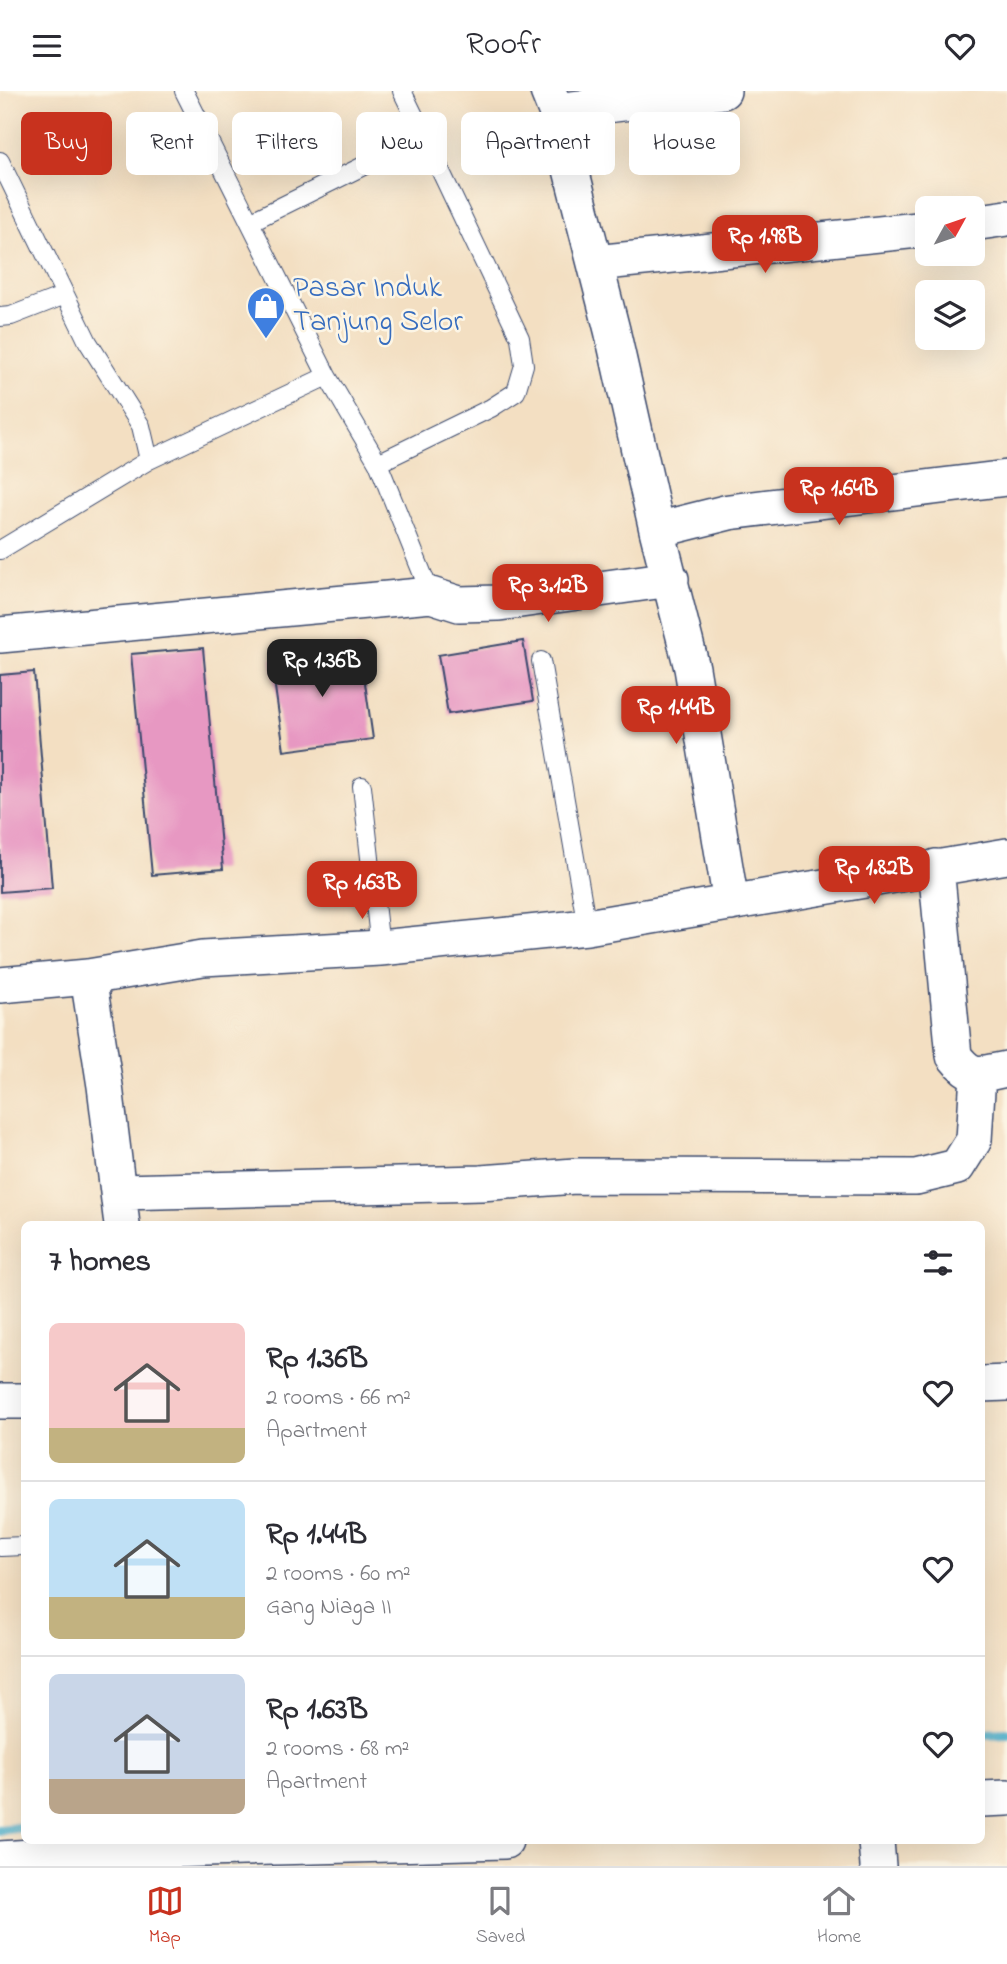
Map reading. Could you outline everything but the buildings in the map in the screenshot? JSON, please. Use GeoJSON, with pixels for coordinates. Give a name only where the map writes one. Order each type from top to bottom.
{"type":"FeatureCollection","features":[{"type":"Feature","properties":{"kind":"street"},"geometry":{"type":"LineString","coordinates":[[723,91],[552,101],[595,263],[692,668],[731,903]]}},
{"type":"Feature","properties":{"kind":"street"},"geometry":{"type":"LineString","coordinates":[[985,221],[1007,218]]}},
{"type":"Feature","properties":{"kind":"street"},"geometry":{"type":"LineString","coordinates":[[595,263],[915,230]]}},
{"type":"Feature","properties":{"kind":"street"},"geometry":{"type":"LineString","coordinates":[[657,530],[729,512],[1007,478]]}},
{"type":"Feature","properties":{"kind":"street"},"geometry":{"type":"LineString","coordinates":[[0,635],[431,595],[459,604],[499,603],[671,579]]}},
{"type":"Feature","properties":{"kind":"street"},"geometry":{"type":"LineString","coordinates":[[0,985],[88,977],[203,958],[380,947],[587,927],[1007,856]]}},
{"type":"Feature","properties":{"kind":"street"},"geometry":{"type":"LineString","coordinates":[[88,977],[121,1209],[575,1176],[916,1177],[957,1167],[974,1140],[992,1071],[965,1070],[954,1056],[936,867]]}},
{"type":"Feature","properties":{"kind":"street"},"geometry":{"type":"LineString","coordinates":[[985,1384],[1007,1383]]}},
{"type":"Feature","properties":{"kind":"street"},"geometry":{"type":"LineString","coordinates":[[0,1401],[21,1401]]}},
{"type":"Feature","properties":{"kind":"street"},"geometry":{"type":"LineString","coordinates":[[985,1799],[1007,1798]]}},
{"type":"Feature","properties":{"kind":"street"},"geometry":{"type":"LineString","coordinates":[[0,1859],[127,1851],[392,1844]]}},
{"type":"Feature","properties":{"kind":"street"},"geometry":{"type":"LineString","coordinates":[[876,1844],[878,1866]]}},
{"type":"Feature","properties":{"kind":"lane"},"geometry":{"type":"LineString","coordinates":[[184,91],[327,376],[377,463],[431,595]]}},
{"type":"Feature","properties":{"kind":"lane"},"geometry":{"type":"LineString","coordinates":[[402,91],[412,112]]}},
{"type":"Feature","properties":{"kind":"lane"},"geometry":{"type":"LineString","coordinates":[[0,162],[88,342],[141,426],[149,460]]}},
{"type":"Feature","properties":{"kind":"lane"},"geometry":{"type":"LineString","coordinates":[[250,222],[356,170]]}},
{"type":"Feature","properties":{"kind":"lane"},"geometry":{"type":"LineString","coordinates":[[377,463],[491,408],[516,392],[524,365],[520,338],[443,175]]}},
{"type":"Feature","properties":{"kind":"lane"},"geometry":{"type":"LineString","coordinates":[[0,317],[11,316],[65,295]]}},
{"type":"Feature","properties":{"kind":"lane"},"geometry":{"type":"LineString","coordinates":[[0,549],[149,460],[229,425],[327,376]]}},
{"type":"Feature","properties":{"kind":"lane"},"geometry":{"type":"LineString","coordinates":[[541,661],[587,927]]}},
{"type":"Feature","properties":{"kind":"lane"},"geometry":{"type":"LineString","coordinates":[[362,786],[380,947]]}},
{"type":"Feature","properties":{"kind":"lane"},"geometry":{"type":"LineString","coordinates":[[0,1547],[21,1546]]}},
{"type":"Feature","properties":{"kind":"waterway"},"geometry":{"type":"LineString","coordinates":[[985,1734],[1007,1733]]}},
{"type":"Feature","properties":{"kind":"waterway"},"geometry":{"type":"LineString","coordinates":[[0,1830],[21,1827]]}},
{"type":"Feature","properties":{"kind":"place","name":"Pasar Induk Tanjung Selor"},"geometry":{"type":"Point","coordinates":[266,340]}}]}
